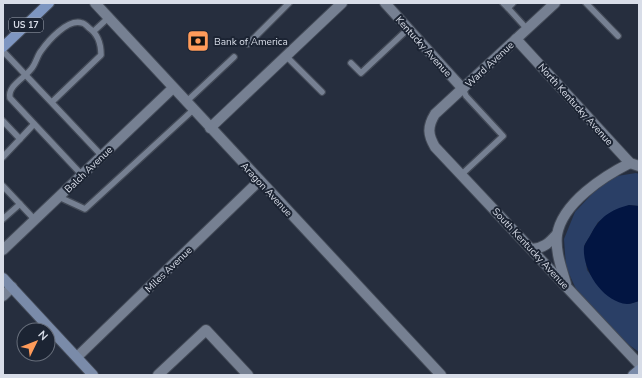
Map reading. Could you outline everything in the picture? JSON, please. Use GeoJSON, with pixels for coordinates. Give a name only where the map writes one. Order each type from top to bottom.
{"type":"FeatureCollection","features":[{"type":"Feature","properties":{"kind":"main road","name":"US 17"},"geometry":{"type":"LineString","coordinates":[[3,47],[49,3]]}},
{"type":"Feature","properties":{"kind":"street","name":"Aragon Avenue"},"geometry":{"type":"LineString","coordinates":[[95,3],[441,375]]}},
{"type":"Feature","properties":{"kind":"street"},"geometry":{"type":"LineString","coordinates":[[210,128],[342,3]]}},
{"type":"Feature","properties":{"kind":"street","name":"Kentucky Avenue"},"geometry":{"type":"LineString","coordinates":[[385,3],[463,89]]}},
{"type":"Feature","properties":{"kind":"street","name":"Ward Avenue"},"geometry":{"type":"LineString","coordinates":[[428,129],[435,114],[555,3]]}},
{"type":"Feature","properties":{"kind":"street","name":"North Kentucky Avenue"},"geometry":{"type":"LineString","coordinates":[[516,39],[635,165]]}},
{"type":"Feature","properties":{"kind":"street","name":"Balch Avenue"},"geometry":{"type":"LineString","coordinates":[[3,250],[173,88]]}},
{"type":"Feature","properties":{"kind":"street","name":"South Kentucky Avenue"},"geometry":{"type":"LineString","coordinates":[[428,129],[429,137],[436,147],[461,175],[639,364]]}},
{"type":"Feature","properties":{"kind":"street"},"geometry":{"type":"LineString","coordinates":[[532,249],[542,248],[549,244],[557,234],[567,212],[584,193],[609,174],[635,165]]}},
{"type":"Feature","properties":{"kind":"street","name":"Miles Avenue"},"geometry":{"type":"LineString","coordinates":[[77,357],[259,181]]}},
{"type":"Feature","properties":{"kind":"street"},"geometry":{"type":"LineString","coordinates":[[557,234],[557,250],[566,285]]}},
{"type":"Feature","properties":{"kind":"street"},"geometry":{"type":"LineString","coordinates":[[3,278],[94,375]]}},
{"type":"Feature","properties":{"kind":"street"},"geometry":{"type":"LineString","coordinates":[[3,296],[12,287]]}},
{"type":"Feature","properties":{"kind":"street"},"geometry":{"type":"LineString","coordinates":[[158,375],[206,330],[248,375]]}},
{"type":"Feature","properties":{"kind":"street"},"geometry":{"type":"LineString","coordinates":[[634,375],[639,370]]}},
{"type":"Feature","properties":{"kind":"lane"},"geometry":{"type":"LineString","coordinates":[[248,44],[289,3]]}},
{"type":"Feature","properties":{"kind":"lane"},"geometry":{"type":"LineString","coordinates":[[504,3],[527,29]]}},
{"type":"Feature","properties":{"kind":"lane"},"geometry":{"type":"LineString","coordinates":[[508,8],[513,3]]}},
{"type":"Feature","properties":{"kind":"lane"},"geometry":{"type":"LineString","coordinates":[[586,3],[618,36]]}},
{"type":"Feature","properties":{"kind":"lane"},"geometry":{"type":"LineString","coordinates":[[94,31],[108,18]]}},
{"type":"Feature","properties":{"kind":"lane"},"geometry":{"type":"LineString","coordinates":[[52,102],[101,55],[101,47],[94,31],[82,22],[71,23],[62,28],[40,52],[34,66],[27,75],[15,85],[9,94],[10,98],[82,175]]}},
{"type":"Feature","properties":{"kind":"lane"},"geometry":{"type":"LineString","coordinates":[[351,63],[361,73],[408,29]]}},
{"type":"Feature","properties":{"kind":"lane"},"geometry":{"type":"LineString","coordinates":[[3,51],[102,156]]}},
{"type":"Feature","properties":{"kind":"lane"},"geometry":{"type":"LineString","coordinates":[[286,56],[322,92]]}},
{"type":"Feature","properties":{"kind":"lane"},"geometry":{"type":"LineString","coordinates":[[186,102],[234,57]]}},
{"type":"Feature","properties":{"kind":"lane"},"geometry":{"type":"LineString","coordinates":[[461,175],[503,136],[466,96],[463,89]]}},
{"type":"Feature","properties":{"kind":"lane"},"geometry":{"type":"LineString","coordinates":[[59,197],[85,209],[193,110]]}},
{"type":"Feature","properties":{"kind":"lane"},"geometry":{"type":"LineString","coordinates":[[3,121],[20,139]]}},
{"type":"Feature","properties":{"kind":"lane"},"geometry":{"type":"LineString","coordinates":[[3,157],[34,124]]}},
{"type":"Feature","properties":{"kind":"lane"},"geometry":{"type":"LineString","coordinates":[[3,186],[35,220]]}},
{"type":"Feature","properties":{"kind":"lane"},"geometry":{"type":"LineString","coordinates":[[3,219],[20,204]]}},
{"type":"Feature","properties":{"kind":"shaded area"},"geometry":{"type":"Polygon","coordinates":[[[636,173],[639,174],[639,206],[629,205],[598,222],[584,246],[587,270],[607,294],[629,304],[639,301],[639,352],[625,342],[576,289],[566,267],[564,239],[575,212],[593,193],[611,177],[636,173]]]}},
{"type":"Feature","properties":{"kind":"shaded area"},"geometry":{"type":"Polygon","coordinates":[[[629,205],[639,206],[639,301],[627,304],[618,302],[602,291],[590,275],[584,256],[584,247],[594,228],[606,215],[616,209],[629,205]]]}},
{"type":"Feature","properties":{"kind":"place","name":"Bank of America"},"geometry":{"type":"Point","coordinates":[198,41]}}]}
